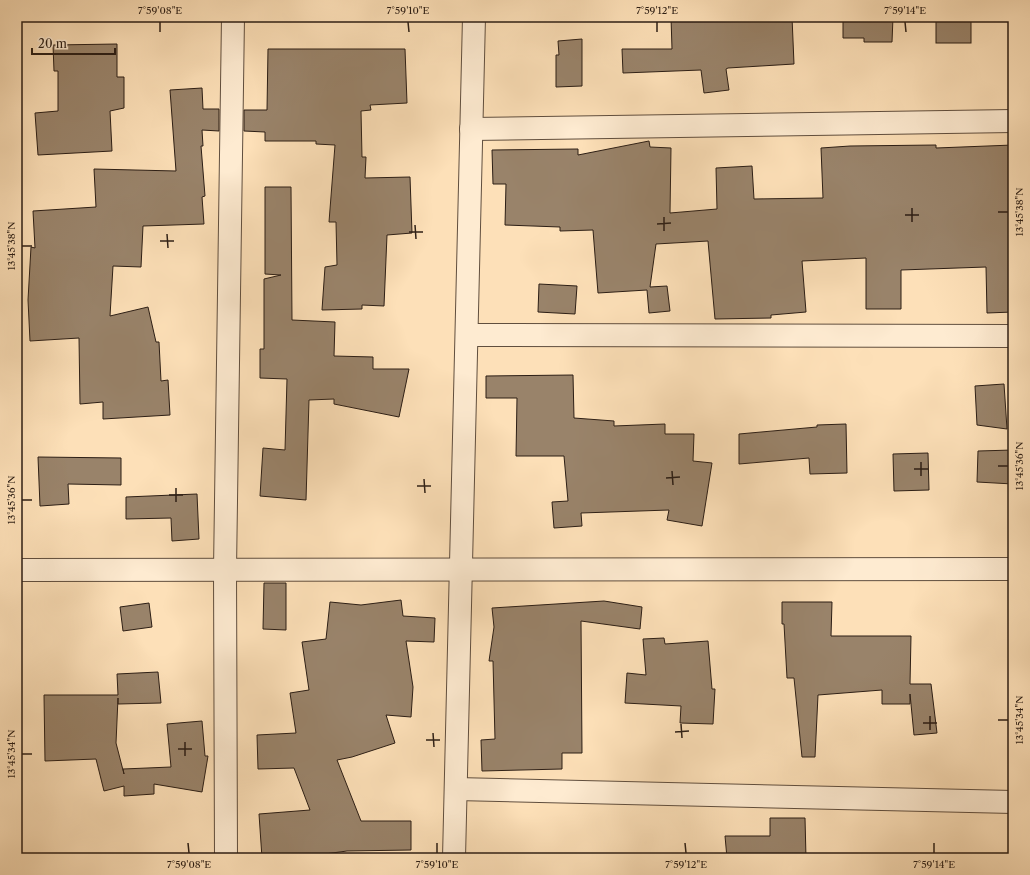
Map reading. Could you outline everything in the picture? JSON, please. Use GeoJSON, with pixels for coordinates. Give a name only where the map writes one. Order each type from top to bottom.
{"type":"FeatureCollection","features":[{"type":"Feature","properties":{"kind":"street"},"geometry":{"type":"LineString","coordinates":[[226,858],[225,570],[233,17]]}},
{"type":"Feature","properties":{"kind":"street"},"geometry":{"type":"LineString","coordinates":[[454,858],[474,17]]}},
{"type":"Feature","properties":{"kind":"street"},"geometry":{"type":"LineString","coordinates":[[471,129],[1013,121]]}},
{"type":"Feature","properties":{"kind":"street"},"geometry":{"type":"LineString","coordinates":[[466,335],[1013,336]]}},
{"type":"Feature","properties":{"kind":"street"},"geometry":{"type":"LineString","coordinates":[[17,570],[1013,569]]}},
{"type":"Feature","properties":{"kind":"street"},"geometry":{"type":"LineString","coordinates":[[456,789],[1013,802]]}},
{"type":"Feature","properties":{"kind":"building"},"geometry":{"type":"Polygon","coordinates":[[[671,17],[792,17],[794,64],[728,68],[726,69],[729,90],[704,93],[701,70],[623,73],[622,49],[672,49],[671,17]]]}},
{"type":"Feature","properties":{"kind":"building"},"geometry":{"type":"Polygon","coordinates":[[[843,17],[893,17],[892,42],[864,42],[864,38],[843,38],[843,17]]]}},
{"type":"Feature","properties":{"kind":"building"},"geometry":{"type":"Polygon","coordinates":[[[936,17],[971,17],[971,43],[936,43],[936,17]]]}},
{"type":"Feature","properties":{"kind":"building"},"geometry":{"type":"Polygon","coordinates":[[[582,39],[582,86],[556,87],[556,55],[559,55],[558,41],[582,39]]]}},
{"type":"Feature","properties":{"kind":"building"},"geometry":{"type":"Polygon","coordinates":[[[117,44],[117,77],[124,77],[124,108],[110,111],[112,151],[38,155],[35,113],[58,111],[58,71],[54,71],[53,45],[117,44]]]}},
{"type":"Feature","properties":{"kind":"building"},"geometry":{"type":"Polygon","coordinates":[[[268,49],[405,49],[407,103],[370,105],[371,110],[361,111],[362,157],[366,157],[365,178],[410,177],[412,233],[387,235],[384,306],[362,305],[362,309],[322,310],[325,267],[337,265],[336,222],[329,222],[335,145],[316,144],[316,141],[265,141],[265,132],[244,131],[244,110],[267,110],[268,49]]]}},
{"type":"Feature","properties":{"kind":"building"},"geometry":{"type":"Polygon","coordinates":[[[202,88],[203,109],[219,109],[219,131],[202,130],[203,146],[201,146],[205,196],[202,197],[204,224],[143,226],[141,267],[113,266],[110,316],[148,307],[156,342],[159,342],[161,381],[168,380],[170,415],[103,419],[103,402],[80,404],[79,338],[30,341],[28,300],[31,247],[35,248],[33,211],[96,207],[94,169],[176,171],[170,90],[202,88]]]}},
{"type":"Feature","properties":{"kind":"building"},"geometry":{"type":"Polygon","coordinates":[[[649,141],[650,147],[671,148],[670,213],[717,209],[716,168],[752,166],[754,199],[823,198],[821,148],[850,146],[936,145],[936,148],[1013,145],[1013,312],[987,313],[986,267],[901,270],[901,309],[866,309],[866,258],[802,261],[806,312],[771,315],[771,318],[715,319],[708,241],[656,244],[650,287],[667,286],[670,311],[649,313],[647,290],[598,293],[593,230],[560,231],[560,227],[505,225],[506,184],[493,184],[492,150],[578,149],[578,155],[649,141]]]}},
{"type":"Feature","properties":{"kind":"building"},"geometry":{"type":"Polygon","coordinates":[[[265,187],[291,187],[292,320],[335,322],[334,356],[373,357],[373,369],[409,369],[399,417],[334,404],[334,399],[309,400],[306,500],[260,496],[263,448],[285,450],[287,379],[260,378],[260,349],[264,349],[264,279],[281,275],[265,274],[265,187]]]}},
{"type":"Feature","properties":{"kind":"building"},"geometry":{"type":"Polygon","coordinates":[[[539,284],[577,286],[575,314],[538,312],[539,284]]]}},
{"type":"Feature","properties":{"kind":"building"},"geometry":{"type":"Polygon","coordinates":[[[573,375],[574,418],[614,421],[614,426],[665,424],[665,434],[694,434],[693,461],[712,463],[702,526],[667,520],[669,510],[581,513],[582,526],[554,528],[552,502],[568,501],[564,456],[516,456],[517,398],[486,398],[486,376],[573,375]]]}},
{"type":"Feature","properties":{"kind":"building"},"geometry":{"type":"Polygon","coordinates":[[[1004,384],[1007,429],[977,425],[975,386],[1004,384]]]}},
{"type":"Feature","properties":{"kind":"building"},"geometry":{"type":"Polygon","coordinates":[[[846,424],[847,473],[810,474],[809,458],[739,464],[739,434],[817,427],[817,425],[846,424]]]}},
{"type":"Feature","properties":{"kind":"building"},"geometry":{"type":"Polygon","coordinates":[[[1013,450],[1013,484],[977,482],[978,451],[1013,450]]]}},
{"type":"Feature","properties":{"kind":"building"},"geometry":{"type":"Polygon","coordinates":[[[928,453],[929,490],[894,491],[893,454],[928,453]]]}},
{"type":"Feature","properties":{"kind":"building"},"geometry":{"type":"Polygon","coordinates":[[[38,457],[121,458],[121,485],[68,484],[69,504],[40,506],[38,457]]]}},
{"type":"Feature","properties":{"kind":"building"},"geometry":{"type":"Polygon","coordinates":[[[197,494],[199,539],[172,541],[171,518],[126,519],[126,497],[197,494]]]}},
{"type":"Feature","properties":{"kind":"building"},"geometry":{"type":"Polygon","coordinates":[[[264,583],[286,583],[286,630],[263,629],[264,583]]]}},
{"type":"Feature","properties":{"kind":"building"},"geometry":{"type":"Polygon","coordinates":[[[401,600],[403,616],[435,618],[434,642],[406,641],[413,687],[411,717],[386,715],[395,743],[352,757],[337,760],[361,821],[411,821],[411,850],[347,851],[295,858],[262,858],[259,814],[310,810],[294,768],[258,769],[257,735],[296,733],[290,693],[309,690],[302,642],[326,639],[330,602],[361,605],[401,600]]]}},
{"type":"Feature","properties":{"kind":"building"},"geometry":{"type":"Polygon","coordinates":[[[604,601],[642,607],[640,629],[581,621],[582,753],[562,753],[562,769],[482,771],[481,740],[495,739],[493,661],[489,661],[494,627],[492,608],[604,601]]]}},
{"type":"Feature","properties":{"kind":"building"},"geometry":{"type":"Polygon","coordinates":[[[782,602],[832,602],[831,636],[911,636],[910,684],[931,684],[937,733],[914,735],[910,694],[910,704],[882,704],[882,690],[818,695],[815,757],[802,757],[794,678],[787,678],[784,624],[782,624],[782,602]]]}},
{"type":"Feature","properties":{"kind":"building"},"geometry":{"type":"Polygon","coordinates":[[[149,603],[152,627],[123,631],[120,607],[149,603]]]}},
{"type":"Feature","properties":{"kind":"building"},"geometry":{"type":"Polygon","coordinates":[[[664,638],[665,644],[708,641],[712,689],[715,689],[713,724],[680,723],[681,706],[625,703],[627,673],[646,675],[643,639],[664,638]]]}},
{"type":"Feature","properties":{"kind":"building"},"geometry":{"type":"Polygon","coordinates":[[[158,672],[161,703],[118,704],[118,698],[116,743],[124,774],[123,769],[171,767],[167,724],[202,721],[205,756],[208,756],[202,792],[154,784],[154,794],[124,796],[124,786],[104,791],[96,759],[45,761],[44,695],[118,695],[117,674],[158,672]]]}},
{"type":"Feature","properties":{"kind":"building"},"geometry":{"type":"Polygon","coordinates":[[[770,818],[805,818],[806,858],[727,858],[725,836],[770,836],[770,818]]]}}]}
